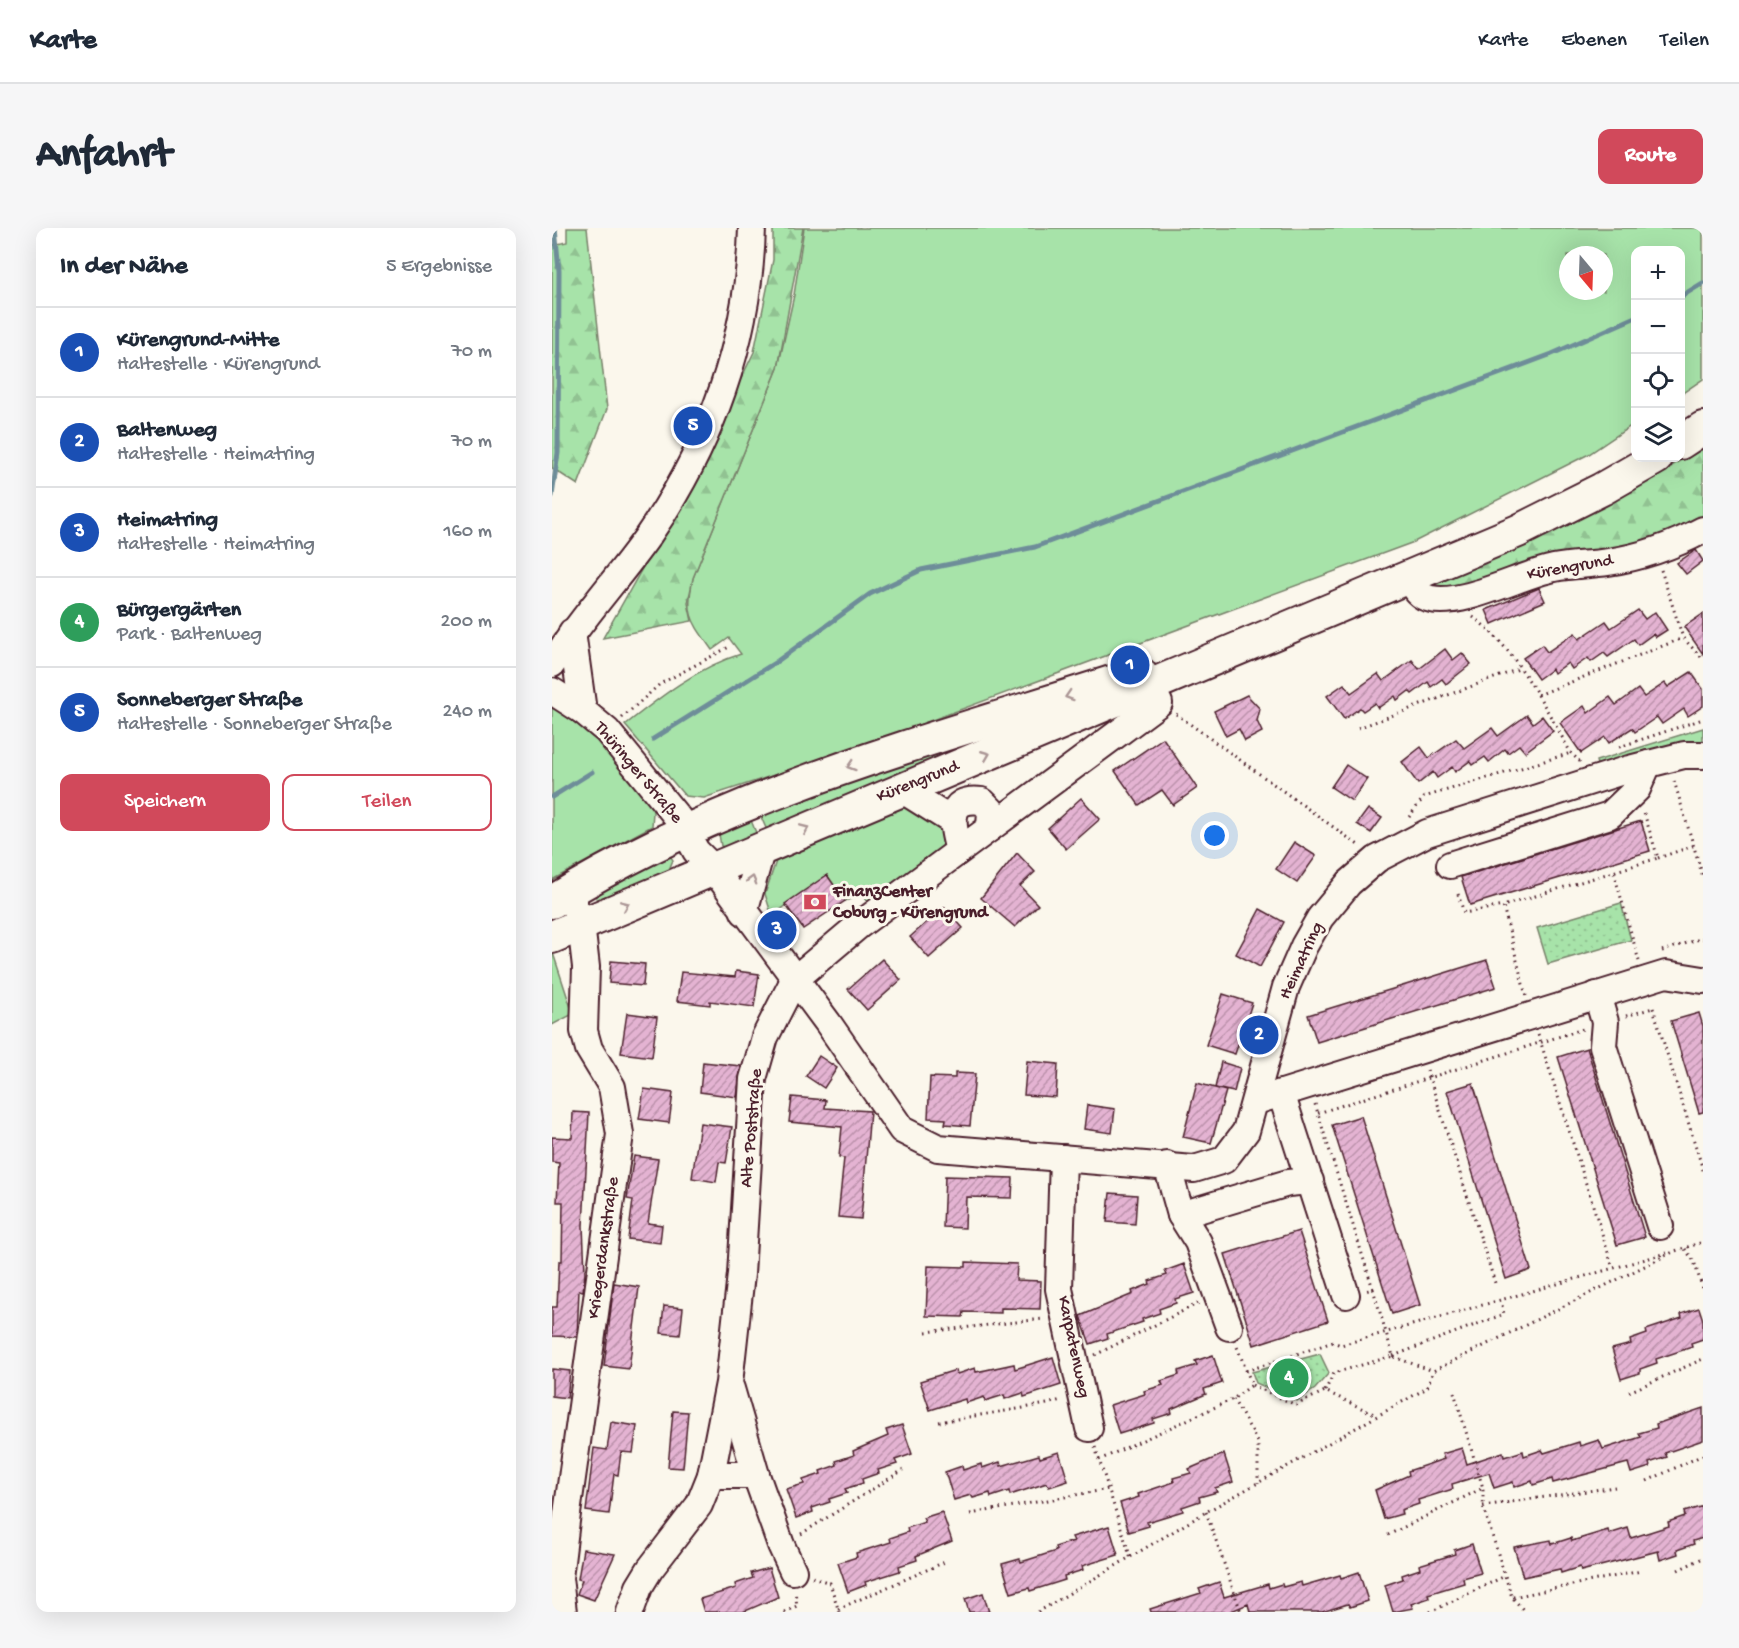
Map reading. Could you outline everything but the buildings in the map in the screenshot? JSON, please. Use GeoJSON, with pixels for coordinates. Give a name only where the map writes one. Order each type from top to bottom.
{"type":"FeatureCollection","features":[{"type":"Feature","properties":{"kind":"main road"},"geometry":{"type":"LineString","coordinates":[[1685,440],[1703,428]]}},
{"type":"Feature","properties":{"kind":"main road","name":"Kürengrund"},"geometry":{"type":"LineString","coordinates":[[552,937],[1518,531],[1602,489],[1649,462]]}},
{"type":"Feature","properties":{"kind":"main road","name":"Kürengrund"},"geometry":{"type":"LineString","coordinates":[[560,897],[685,830],[806,781],[1151,687]]}},
{"type":"Feature","properties":{"kind":"street"},"geometry":{"type":"LineString","coordinates":[[552,664],[562,637],[648,535],[701,445],[726,384],[735,352],[749,272],[752,228]]}},
{"type":"Feature","properties":{"kind":"street","name":"Kürengrund"},"geometry":{"type":"LineString","coordinates":[[1408,578],[1421,596],[1446,599],[1491,590],[1521,577],[1556,567],[1610,562],[1655,552],[1703,530]]}},
{"type":"Feature","properties":{"kind":"street"},"geometry":{"type":"LineString","coordinates":[[552,689],[562,637]]}},
{"type":"Feature","properties":{"kind":"street"},"geometry":{"type":"LineString","coordinates":[[562,637],[583,711]]}},
{"type":"Feature","properties":{"kind":"street","name":"Alte Poststraße"},"geometry":{"type":"LineString","coordinates":[[630,1612],[639,1587],[699,1505],[711,1476],[729,1383],[741,1274],[753,1079],[765,1037],[794,980],[822,954],[990,828],[1151,687]]}},
{"type":"Feature","properties":{"kind":"street","name":"Thüringer Straße"},"geometry":{"type":"LineString","coordinates":[[552,689],[607,731],[685,830],[704,846],[713,868]]}},
{"type":"Feature","properties":{"kind":"street","name":"Heimatring"},"geometry":{"type":"LineString","coordinates":[[713,868],[828,1023],[903,1130],[938,1148],[1194,1169],[1224,1160],[1246,1131],[1286,987],[1304,946],[1320,918],[1349,883],[1377,859],[1427,832],[1648,764],[1684,755],[1703,755]]}},
{"type":"Feature","properties":{"kind":"street"},"geometry":{"type":"LineString","coordinates":[[1450,866],[1610,815],[1636,789],[1648,764]]}},
{"type":"Feature","properties":{"kind":"street"},"geometry":{"type":"LineString","coordinates":[[901,789],[952,821]]}},
{"type":"Feature","properties":{"kind":"street"},"geometry":{"type":"LineString","coordinates":[[958,851],[952,821],[953,813],[963,803],[982,801],[991,810],[990,828]]}},
{"type":"Feature","properties":{"kind":"street"},"geometry":{"type":"LineString","coordinates":[[744,912],[762,848]]}},
{"type":"Feature","properties":{"kind":"street","name":"Kriegerdankstraße"},"geometry":{"type":"LineString","coordinates":[[560,897],[580,924],[586,967],[584,1031],[588,1049],[612,1087],[620,1134],[566,1521],[560,1578],[563,1612]]}},
{"type":"Feature","properties":{"kind":"street"},"geometry":{"type":"LineString","coordinates":[[1256,1101],[1596,995],[1651,964],[1703,980]]}},
{"type":"Feature","properties":{"kind":"street"},"geometry":{"type":"LineString","coordinates":[[1596,995],[1605,1022],[1603,1046],[1660,1226]]}},
{"type":"Feature","properties":{"kind":"street"},"geometry":{"type":"LineString","coordinates":[[1281,1093],[1346,1295]]}},
{"type":"Feature","properties":{"kind":"street","name":"Karpatenweg"},"geometry":{"type":"LineString","coordinates":[[1063,1158],[1059,1289],[1083,1391],[1089,1428]]}},
{"type":"Feature","properties":{"kind":"street"},"geometry":{"type":"LineString","coordinates":[[1167,1165],[1181,1215],[1198,1242],[1228,1327]]}},
{"type":"Feature","properties":{"kind":"street"},"geometry":{"type":"LineString","coordinates":[[1181,1215],[1288,1184],[1310,1181]]}},
{"type":"Feature","properties":{"kind":"street","name":"Alte Poststraße"},"geometry":{"type":"LineString","coordinates":[[729,1383],[756,1475],[781,1545],[793,1571]]}},
{"type":"Feature","properties":{"kind":"street"},"geometry":{"type":"LineString","coordinates":[[711,1476],[756,1475]]}},
{"type":"Feature","properties":{"kind":"path"},"geometry":{"type":"LineString","coordinates":[[1655,552],[1683,638],[1702,657]]}},
{"type":"Feature","properties":{"kind":"path"},"geometry":{"type":"LineString","coordinates":[[1446,599],[1489,629],[1538,695],[1571,753],[1579,761],[1590,757],[1594,780]]}},
{"type":"Feature","properties":{"kind":"path"},"geometry":{"type":"LineString","coordinates":[[1538,695],[1683,638]]}},
{"type":"Feature","properties":{"kind":"path"},"geometry":{"type":"LineString","coordinates":[[607,731],[660,684],[729,646]]}},
{"type":"Feature","properties":{"kind":"path"},"geometry":{"type":"LineString","coordinates":[[1358,729],[1519,669]]}},
{"type":"Feature","properties":{"kind":"path"},"geometry":{"type":"LineString","coordinates":[[1151,687],[1377,859]]}},
{"type":"Feature","properties":{"kind":"path"},"geometry":{"type":"LineString","coordinates":[[1612,750],[1703,719]]}},
{"type":"Feature","properties":{"kind":"path"},"geometry":{"type":"LineString","coordinates":[[1404,824],[1424,797],[1571,753]]}},
{"type":"Feature","properties":{"kind":"path"},"geometry":{"type":"LineString","coordinates":[[1636,789],[1658,858]]}},
{"type":"Feature","properties":{"kind":"path"},"geometry":{"type":"LineString","coordinates":[[1679,800],[1703,877]]}},
{"type":"Feature","properties":{"kind":"path"},"geometry":{"type":"LineString","coordinates":[[1458,894],[1464,913],[1503,906],[1693,846]]}},
{"type":"Feature","properties":{"kind":"path"},"geometry":{"type":"LineString","coordinates":[[1614,872],[1651,964],[1703,938]]}},
{"type":"Feature","properties":{"kind":"path"},"geometry":{"type":"LineString","coordinates":[[1503,906],[1532,1015]]}},
{"type":"Feature","properties":{"kind":"path"},"geometry":{"type":"LineString","coordinates":[[1318,1113],[1653,1008],[1703,1170]]}},
{"type":"Feature","properties":{"kind":"path"},"geometry":{"type":"LineString","coordinates":[[1541,1043],[1613,1268]]}},
{"type":"Feature","properties":{"kind":"path"},"geometry":{"type":"LineString","coordinates":[[1430,1078],[1495,1283]]}},
{"type":"Feature","properties":{"kind":"path"},"geometry":{"type":"LineString","coordinates":[[1310,1085],[1393,1356]]}},
{"type":"Feature","properties":{"kind":"path"},"geometry":{"type":"LineString","coordinates":[[1246,1371],[1333,1342],[1341,1345],[1500,1302],[1703,1242]]}},
{"type":"Feature","properties":{"kind":"path"},"geometry":{"type":"LineString","coordinates":[[1685,1249],[1694,1261],[1703,1290]]}},
{"type":"Feature","properties":{"kind":"path"},"geometry":{"type":"LineString","coordinates":[[1038,1612],[1131,1559],[1206,1512],[1427,1388],[1433,1371],[1675,1251]]}},
{"type":"Feature","properties":{"kind":"path"},"geometry":{"type":"LineString","coordinates":[[1346,1295],[1373,1289]]}},
{"type":"Feature","properties":{"kind":"path"},"geometry":{"type":"LineString","coordinates":[[1075,1364],[1217,1294]]}},
{"type":"Feature","properties":{"kind":"path"},"geometry":{"type":"LineString","coordinates":[[1228,1327],[1252,1385],[1296,1405],[1325,1391],[1334,1373],[1393,1356],[1504,1314],[1500,1302]]}},
{"type":"Feature","properties":{"kind":"path"},"geometry":{"type":"LineString","coordinates":[[926,1332],[1064,1316]]}},
{"type":"Feature","properties":{"kind":"path"},"geometry":{"type":"LineString","coordinates":[[1393,1356],[1433,1371]]}},
{"type":"Feature","properties":{"kind":"path"},"geometry":{"type":"LineString","coordinates":[[1629,1392],[1703,1359]]}},
{"type":"Feature","properties":{"kind":"path"},"geometry":{"type":"LineString","coordinates":[[1099,1460],[1233,1399],[1252,1385]]}},
{"type":"Feature","properties":{"kind":"path"},"geometry":{"type":"LineString","coordinates":[[939,1422],[1047,1404],[1083,1391]]}},
{"type":"Feature","properties":{"kind":"path"},"geometry":{"type":"LineString","coordinates":[[1325,1391],[1376,1415]]}},
{"type":"Feature","properties":{"kind":"path"},"geometry":{"type":"LineString","coordinates":[[1454,1392],[1483,1488],[1483,1506],[1512,1598],[1525,1612]]}},
{"type":"Feature","properties":{"kind":"path"},"geometry":{"type":"LineString","coordinates":[[1233,1399],[1258,1442],[1258,1483]]}},
{"type":"Feature","properties":{"kind":"path"},"geometry":{"type":"LineString","coordinates":[[1089,1428],[1131,1559]]}},
{"type":"Feature","properties":{"kind":"path"},"geometry":{"type":"LineString","coordinates":[[1647,1481],[1703,1455]]}},
{"type":"Feature","properties":{"kind":"path"},"geometry":{"type":"LineString","coordinates":[[781,1545],[903,1470]]}},
{"type":"Feature","properties":{"kind":"path"},"geometry":{"type":"LineString","coordinates":[[1483,1506],[1615,1487]]}},
{"type":"Feature","properties":{"kind":"path"},"geometry":{"type":"LineString","coordinates":[[1388,1535],[1483,1488]]}},
{"type":"Feature","properties":{"kind":"path"},"geometry":{"type":"LineString","coordinates":[[970,1514],[1109,1489]]}},
{"type":"Feature","properties":{"kind":"path"},"geometry":{"type":"LineString","coordinates":[[1206,1512],[1241,1612]]}},
{"type":"Feature","properties":{"kind":"path"},"geometry":{"type":"LineString","coordinates":[[1678,1570],[1703,1558]]}},
{"type":"Feature","properties":{"kind":"path"},"geometry":{"type":"LineString","coordinates":[[793,1571],[830,1583],[838,1611],[947,1561]]}},
{"type":"Feature","properties":{"kind":"path"},"geometry":{"type":"LineString","coordinates":[[1512,1598],[1641,1571]]}},
{"type":"Feature","properties":{"kind":"path"},"geometry":{"type":"LineString","coordinates":[[1430,1612],[1505,1576]]}},
{"type":"Feature","properties":{"kind":"green space"},"geometry":{"type":"Polygon","coordinates":[[[567,228],[587,228],[607,409],[578,485],[552,468],[552,245],[567,242],[567,228]]]}},
{"type":"Feature","properties":{"kind":"green space"},"geometry":{"type":"Polygon","coordinates":[[[773,228],[803,228],[778,368],[693,578],[688,603],[692,621],[603,638],[692,480],[754,352],[773,260],[773,228]]]}},
{"type":"Feature","properties":{"kind":"green space"},"geometry":{"type":"Polygon","coordinates":[[[804,228],[1703,228],[1703,379],[1685,391],[1685,246],[1631,246],[1631,426],[1589,454],[1414,542],[859,747],[704,798],[685,796],[625,725],[695,675],[741,654],[729,638],[712,650],[692,617],[691,590],[693,578],[778,368],[794,295],[804,228]]]}},
{"type":"Feature","properties":{"kind":"green space"},"geometry":{"type":"Polygon","coordinates":[[[1703,446],[1703,518],[1658,541],[1472,586],[1441,587],[1429,584],[1566,526],[1678,462],[1685,462],[1685,457],[1703,446]]]}},
{"type":"Feature","properties":{"kind":"green space"},"geometry":{"type":"Polygon","coordinates":[[[1088,700],[769,835],[758,810],[1088,700]]]}},
{"type":"Feature","properties":{"kind":"green space"},"geometry":{"type":"Polygon","coordinates":[[[552,706],[594,735],[650,797],[653,812],[652,826],[552,880],[552,706]]]}},
{"type":"Feature","properties":{"kind":"green space"},"geometry":{"type":"Polygon","coordinates":[[[1703,728],[1703,744],[1598,768],[1596,761],[1703,728]]]}},
{"type":"Feature","properties":{"kind":"green space"},"geometry":{"type":"Polygon","coordinates":[[[908,805],[948,830],[946,853],[872,906],[861,895],[845,901],[827,875],[772,916],[765,894],[776,861],[908,805]]]}},
{"type":"Feature","properties":{"kind":"green space"},"geometry":{"type":"Polygon","coordinates":[[[748,813],[759,840],[729,849],[721,846],[719,834],[725,826],[748,813]]]}},
{"type":"Feature","properties":{"kind":"green space"},"geometry":{"type":"Polygon","coordinates":[[[668,853],[673,860],[668,872],[597,901],[595,893],[668,853]]]}},
{"type":"Feature","properties":{"kind":"green space"},"geometry":{"type":"Polygon","coordinates":[[[1621,903],[1631,940],[1548,964],[1537,928],[1621,903]]]}},
{"type":"Feature","properties":{"kind":"green space"},"geometry":{"type":"Polygon","coordinates":[[[552,950],[573,1014],[552,1025],[552,950]]]}},
{"type":"Feature","properties":{"kind":"green space"},"geometry":{"type":"Polygon","coordinates":[[[1320,1354],[1329,1373],[1315,1389],[1297,1401],[1256,1383],[1252,1372],[1320,1354]]]}},
{"type":"Feature","properties":{"kind":"waterway"},"geometry":{"type":"LineString","coordinates":[[552,496],[558,453],[559,271],[555,228]]}},
{"type":"Feature","properties":{"kind":"waterway"},"geometry":{"type":"LineString","coordinates":[[1685,294],[1703,283]]}},
{"type":"Feature","properties":{"kind":"waterway"},"geometry":{"type":"LineString","coordinates":[[653,739],[776,662],[870,594],[921,570],[1035,547],[1552,354],[1631,319]]}},
{"type":"Feature","properties":{"kind":"waterway"},"geometry":{"type":"LineString","coordinates":[[552,797],[592,772]]}},
{"type":"Feature","properties":{"kind":"place","name":"Sonneberger Straße"},"geometry":{"type":"Point","coordinates":[693,426]}},
{"type":"Feature","properties":{"kind":"place","name":"Kürengrund-Mitte"},"geometry":{"type":"Point","coordinates":[1130,665]}},
{"type":"Feature","properties":{"kind":"place","name":"FinanzCenter Coburg - Kürengrund"},"geometry":{"type":"Point","coordinates":[815,902]}},
{"type":"Feature","properties":{"kind":"place","name":"Heimatring"},"geometry":{"type":"Point","coordinates":[777,930]}},
{"type":"Feature","properties":{"kind":"place","name":"Baltenweg"},"geometry":{"type":"Point","coordinates":[1259,1035]}},
{"type":"Feature","properties":{"kind":"place","name":"Bürgergärten"},"geometry":{"type":"Point","coordinates":[1289,1378]}}]}
